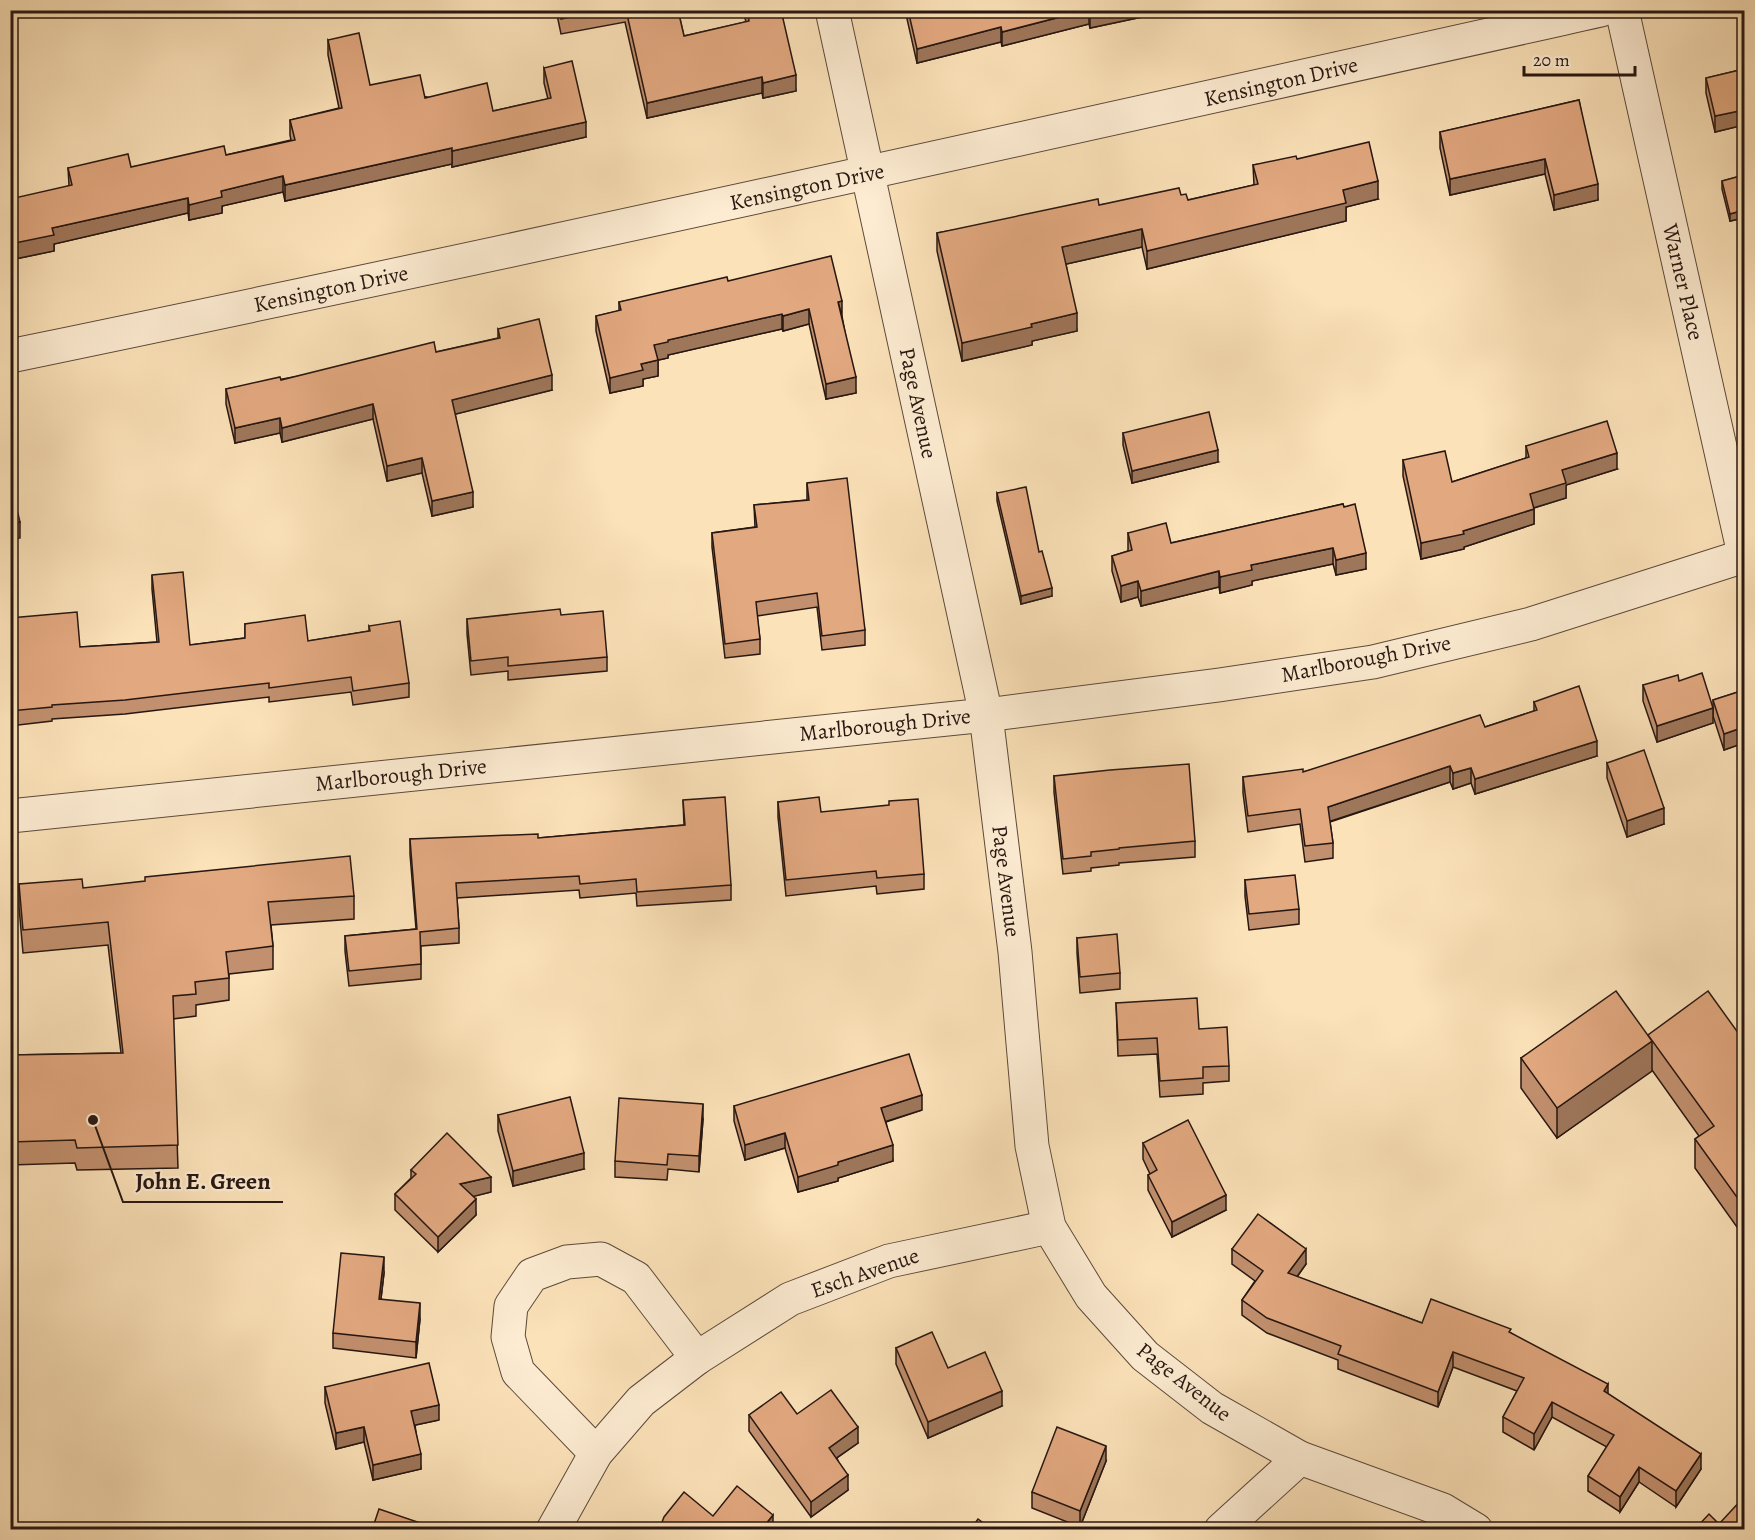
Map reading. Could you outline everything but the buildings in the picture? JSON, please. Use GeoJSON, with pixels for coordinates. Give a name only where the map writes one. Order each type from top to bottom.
{"type":"FeatureCollection","features":[{"type":"Feature","properties":{"kind":"street","name":"Page Avenue"},"geometry":{"type":"LineString","coordinates":[[832,10],[986,715],[1015,952],[1032,1146],[1048,1227],[1091,1296],[1145,1356],[1212,1408],[1300,1458],[1443,1510],[1476,1530]]}},
{"type":"Feature","properties":{"kind":"street","name":"Kensington Drive"},"geometry":{"type":"LineString","coordinates":[[10,356],[868,174],[1601,10]]}},
{"type":"Feature","properties":{"kind":"street","name":"Warner Place"},"geometry":{"type":"LineString","coordinates":[[1622,10],[1744,555]]}},
{"type":"Feature","properties":{"kind":"street","name":"Marlborough Drive"},"geometry":{"type":"LineString","coordinates":[[10,816],[986,715],[1220,685],[1373,662],[1531,624],[1744,555]]}},
{"type":"Feature","properties":{"kind":"street","name":"Esch Avenue"},"geometry":{"type":"LineString","coordinates":[[553,1530],[596,1453],[641,1401],[697,1358],[790,1299],[889,1261],[1048,1227]]}},
{"type":"Feature","properties":{"kind":"street"},"geometry":{"type":"LineString","coordinates":[[596,1453],[518,1372],[508,1337],[511,1306],[532,1275],[567,1262],[601,1259],[636,1278],[697,1358]]}},
{"type":"Feature","properties":{"kind":"street"},"geometry":{"type":"LineString","coordinates":[[1221,1530],[1300,1458]]}},
{"type":"Feature","properties":{"kind":"place","name":"John E. Green"},"geometry":{"type":"Point","coordinates":[93,1120]}}]}
